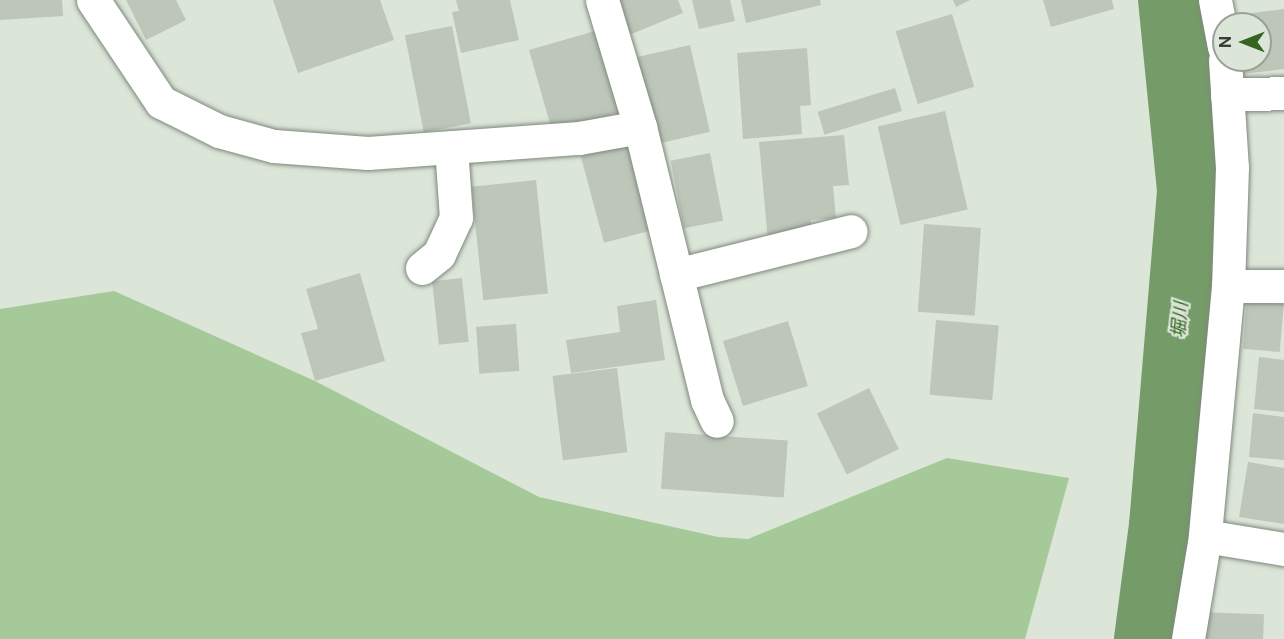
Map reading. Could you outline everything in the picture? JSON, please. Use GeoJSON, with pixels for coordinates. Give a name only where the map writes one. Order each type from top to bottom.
{"type":"FeatureCollection","features":[{"type":"Feature","properties":{"kind":"street"},"geometry":{"type":"LineString","coordinates":[[93,0],[161,102],[219,131],[274,146],[368,153],[579,138],[640,127]]}},
{"type":"Feature","properties":{"kind":"street"},"geometry":{"type":"LineString","coordinates":[[602,0],[640,127],[676,275],[717,421]]}},
{"type":"Feature","properties":{"kind":"street"},"geometry":{"type":"LineString","coordinates":[[1188,639],[1204,536],[1228,286],[1226,72]]}},
{"type":"Feature","properties":{"kind":"street"},"geometry":{"type":"LineString","coordinates":[[1227,95],[1284,93]]}},
{"type":"Feature","properties":{"kind":"street"},"geometry":{"type":"LineString","coordinates":[[422,268],[439,254],[456,218],[451,147]]}},
{"type":"Feature","properties":{"kind":"street"},"geometry":{"type":"LineString","coordinates":[[676,275],[851,231]]}},
{"type":"Feature","properties":{"kind":"street"},"geometry":{"type":"LineString","coordinates":[[1228,286],[1284,286]]}},
{"type":"Feature","properties":{"kind":"street"},"geometry":{"type":"LineString","coordinates":[[1204,536],[1284,549]]}},
{"type":"Feature","properties":{"kind":"green space"},"geometry":{"type":"Polygon","coordinates":[[[114,291],[315,381],[539,497],[718,537],[748,539],[947,458],[1069,478],[1025,639],[0,639],[0,309],[114,291]]]}},
{"type":"Feature","properties":{"kind":"building"},"geometry":{"type":"Polygon","coordinates":[[[0,0],[62,0],[63,16],[0,20],[0,0]]]}},
{"type":"Feature","properties":{"kind":"building"},"geometry":{"type":"Polygon","coordinates":[[[126,0],[176,0],[186,20],[146,40],[126,0]]]}},
{"type":"Feature","properties":{"kind":"building"},"geometry":{"type":"Polygon","coordinates":[[[273,0],[380,0],[394,40],[298,73],[273,0]]]}},
{"type":"Feature","properties":{"kind":"building"},"geometry":{"type":"Polygon","coordinates":[[[456,0],[510,0],[519,40],[461,53],[452,12],[459,11],[456,0]]]}},
{"type":"Feature","properties":{"kind":"building"},"geometry":{"type":"Polygon","coordinates":[[[615,0],[678,0],[683,13],[629,35],[615,0]]]}},
{"type":"Feature","properties":{"kind":"building"},"geometry":{"type":"Polygon","coordinates":[[[692,0],[730,0],[735,21],[699,29],[692,0]]]}},
{"type":"Feature","properties":{"kind":"building"},"geometry":{"type":"Polygon","coordinates":[[[741,0],[820,0],[821,5],[746,23],[741,0]]]}},
{"type":"Feature","properties":{"kind":"building"},"geometry":{"type":"Polygon","coordinates":[[[953,0],[970,0],[956,7],[953,0]]]}},
{"type":"Feature","properties":{"kind":"building"},"geometry":{"type":"Polygon","coordinates":[[[1043,0],[1112,0],[1114,9],[1051,27],[1043,0]]]}},
{"type":"Feature","properties":{"kind":"building"},"geometry":{"type":"Polygon","coordinates":[[[1284,9],[1284,69],[1272,70],[1272,12],[1260,12],[1284,9]]]}},
{"type":"Feature","properties":{"kind":"building"},"geometry":{"type":"Polygon","coordinates":[[[952,14],[974,87],[918,104],[896,31],[952,14]]]}},
{"type":"Feature","properties":{"kind":"building"},"geometry":{"type":"Polygon","coordinates":[[[452,26],[471,123],[424,132],[405,35],[452,26]]]}},
{"type":"Feature","properties":{"kind":"building"},"geometry":{"type":"Polygon","coordinates":[[[602,29],[625,111],[552,132],[529,50],[602,29]]]}},
{"type":"Feature","properties":{"kind":"building"},"geometry":{"type":"Polygon","coordinates":[[[690,45],[710,132],[655,144],[635,58],[690,45]]]}},
{"type":"Feature","properties":{"kind":"building"},"geometry":{"type":"Polygon","coordinates":[[[807,48],[811,105],[800,106],[802,134],[743,139],[737,53],[807,48]]]}},
{"type":"Feature","properties":{"kind":"building"},"geometry":{"type":"Polygon","coordinates":[[[1234,72],[1259,72],[1234,75],[1234,72]]]}},
{"type":"Feature","properties":{"kind":"building"},"geometry":{"type":"Polygon","coordinates":[[[895,88],[902,111],[825,135],[818,112],[895,88]]]}},
{"type":"Feature","properties":{"kind":"building"},"geometry":{"type":"Polygon","coordinates":[[[945,111],[968,209],[900,225],[878,127],[945,111]]]}},
{"type":"Feature","properties":{"kind":"building"},"geometry":{"type":"Polygon","coordinates":[[[844,135],[849,185],[833,186],[836,218],[811,220],[813,237],[768,241],[759,142],[844,135]]]}},
{"type":"Feature","properties":{"kind":"building"},"geometry":{"type":"Polygon","coordinates":[[[629,143],[652,230],[604,243],[581,156],[629,143]]]}},
{"type":"Feature","properties":{"kind":"building"},"geometry":{"type":"Polygon","coordinates":[[[710,153],[723,221],[684,228],[671,161],[710,153]]]}},
{"type":"Feature","properties":{"kind":"building"},"geometry":{"type":"Polygon","coordinates":[[[536,180],[548,293],[483,300],[471,187],[536,180]]]}},
{"type":"Feature","properties":{"kind":"building"},"geometry":{"type":"Polygon","coordinates":[[[924,224],[981,228],[975,316],[918,312],[924,224]]]}},
{"type":"Feature","properties":{"kind":"building"},"geometry":{"type":"Polygon","coordinates":[[[360,273],[385,361],[315,381],[301,333],[318,329],[306,289],[360,273]]]}},
{"type":"Feature","properties":{"kind":"building"},"geometry":{"type":"Polygon","coordinates":[[[462,278],[469,342],[439,345],[432,281],[462,278]]]}},
{"type":"Feature","properties":{"kind":"building"},"geometry":{"type":"Polygon","coordinates":[[[656,300],[665,360],[571,373],[566,340],[620,332],[617,306],[656,300]]]}},
{"type":"Feature","properties":{"kind":"building"},"geometry":{"type":"Polygon","coordinates":[[[1247,301],[1284,304],[1280,352],[1243,349],[1247,301]]]}},
{"type":"Feature","properties":{"kind":"building"},"geometry":{"type":"Polygon","coordinates":[[[936,320],[999,325],[992,400],[929,395],[936,320]]]}},
{"type":"Feature","properties":{"kind":"building"},"geometry":{"type":"Polygon","coordinates":[[[788,321],[808,386],[743,406],[723,341],[788,321]]]}},
{"type":"Feature","properties":{"kind":"building"},"geometry":{"type":"Polygon","coordinates":[[[516,324],[519,371],[479,374],[476,327],[516,324]]]}},
{"type":"Feature","properties":{"kind":"building"},"geometry":{"type":"Polygon","coordinates":[[[1259,357],[1284,360],[1284,412],[1254,409],[1259,357]]]}},
{"type":"Feature","properties":{"kind":"building"},"geometry":{"type":"Polygon","coordinates":[[[617,368],[627,452],[563,460],[552,376],[617,368]]]}},
{"type":"Feature","properties":{"kind":"building"},"geometry":{"type":"Polygon","coordinates":[[[869,388],[899,449],[847,475],[817,413],[869,388]]]}},
{"type":"Feature","properties":{"kind":"building"},"geometry":{"type":"Polygon","coordinates":[[[1253,413],[1284,417],[1284,460],[1249,457],[1253,413]]]}},
{"type":"Feature","properties":{"kind":"building"},"geometry":{"type":"Polygon","coordinates":[[[665,432],[788,441],[784,497],[661,489],[665,432]]]}},
{"type":"Feature","properties":{"kind":"building"},"geometry":{"type":"Polygon","coordinates":[[[1248,462],[1284,468],[1284,524],[1239,517],[1248,462]]]}},
{"type":"Feature","properties":{"kind":"building"},"geometry":{"type":"Polygon","coordinates":[[[1199,612],[1264,614],[1263,639],[1198,639],[1199,612]]]}},
{"type":"Feature","properties":{"kind":"waterway","name":"堀川"},"geometry":{"type":"LineString","coordinates":[[1148,639],[1163,525],[1191,189],[1172,0]]}}]}
